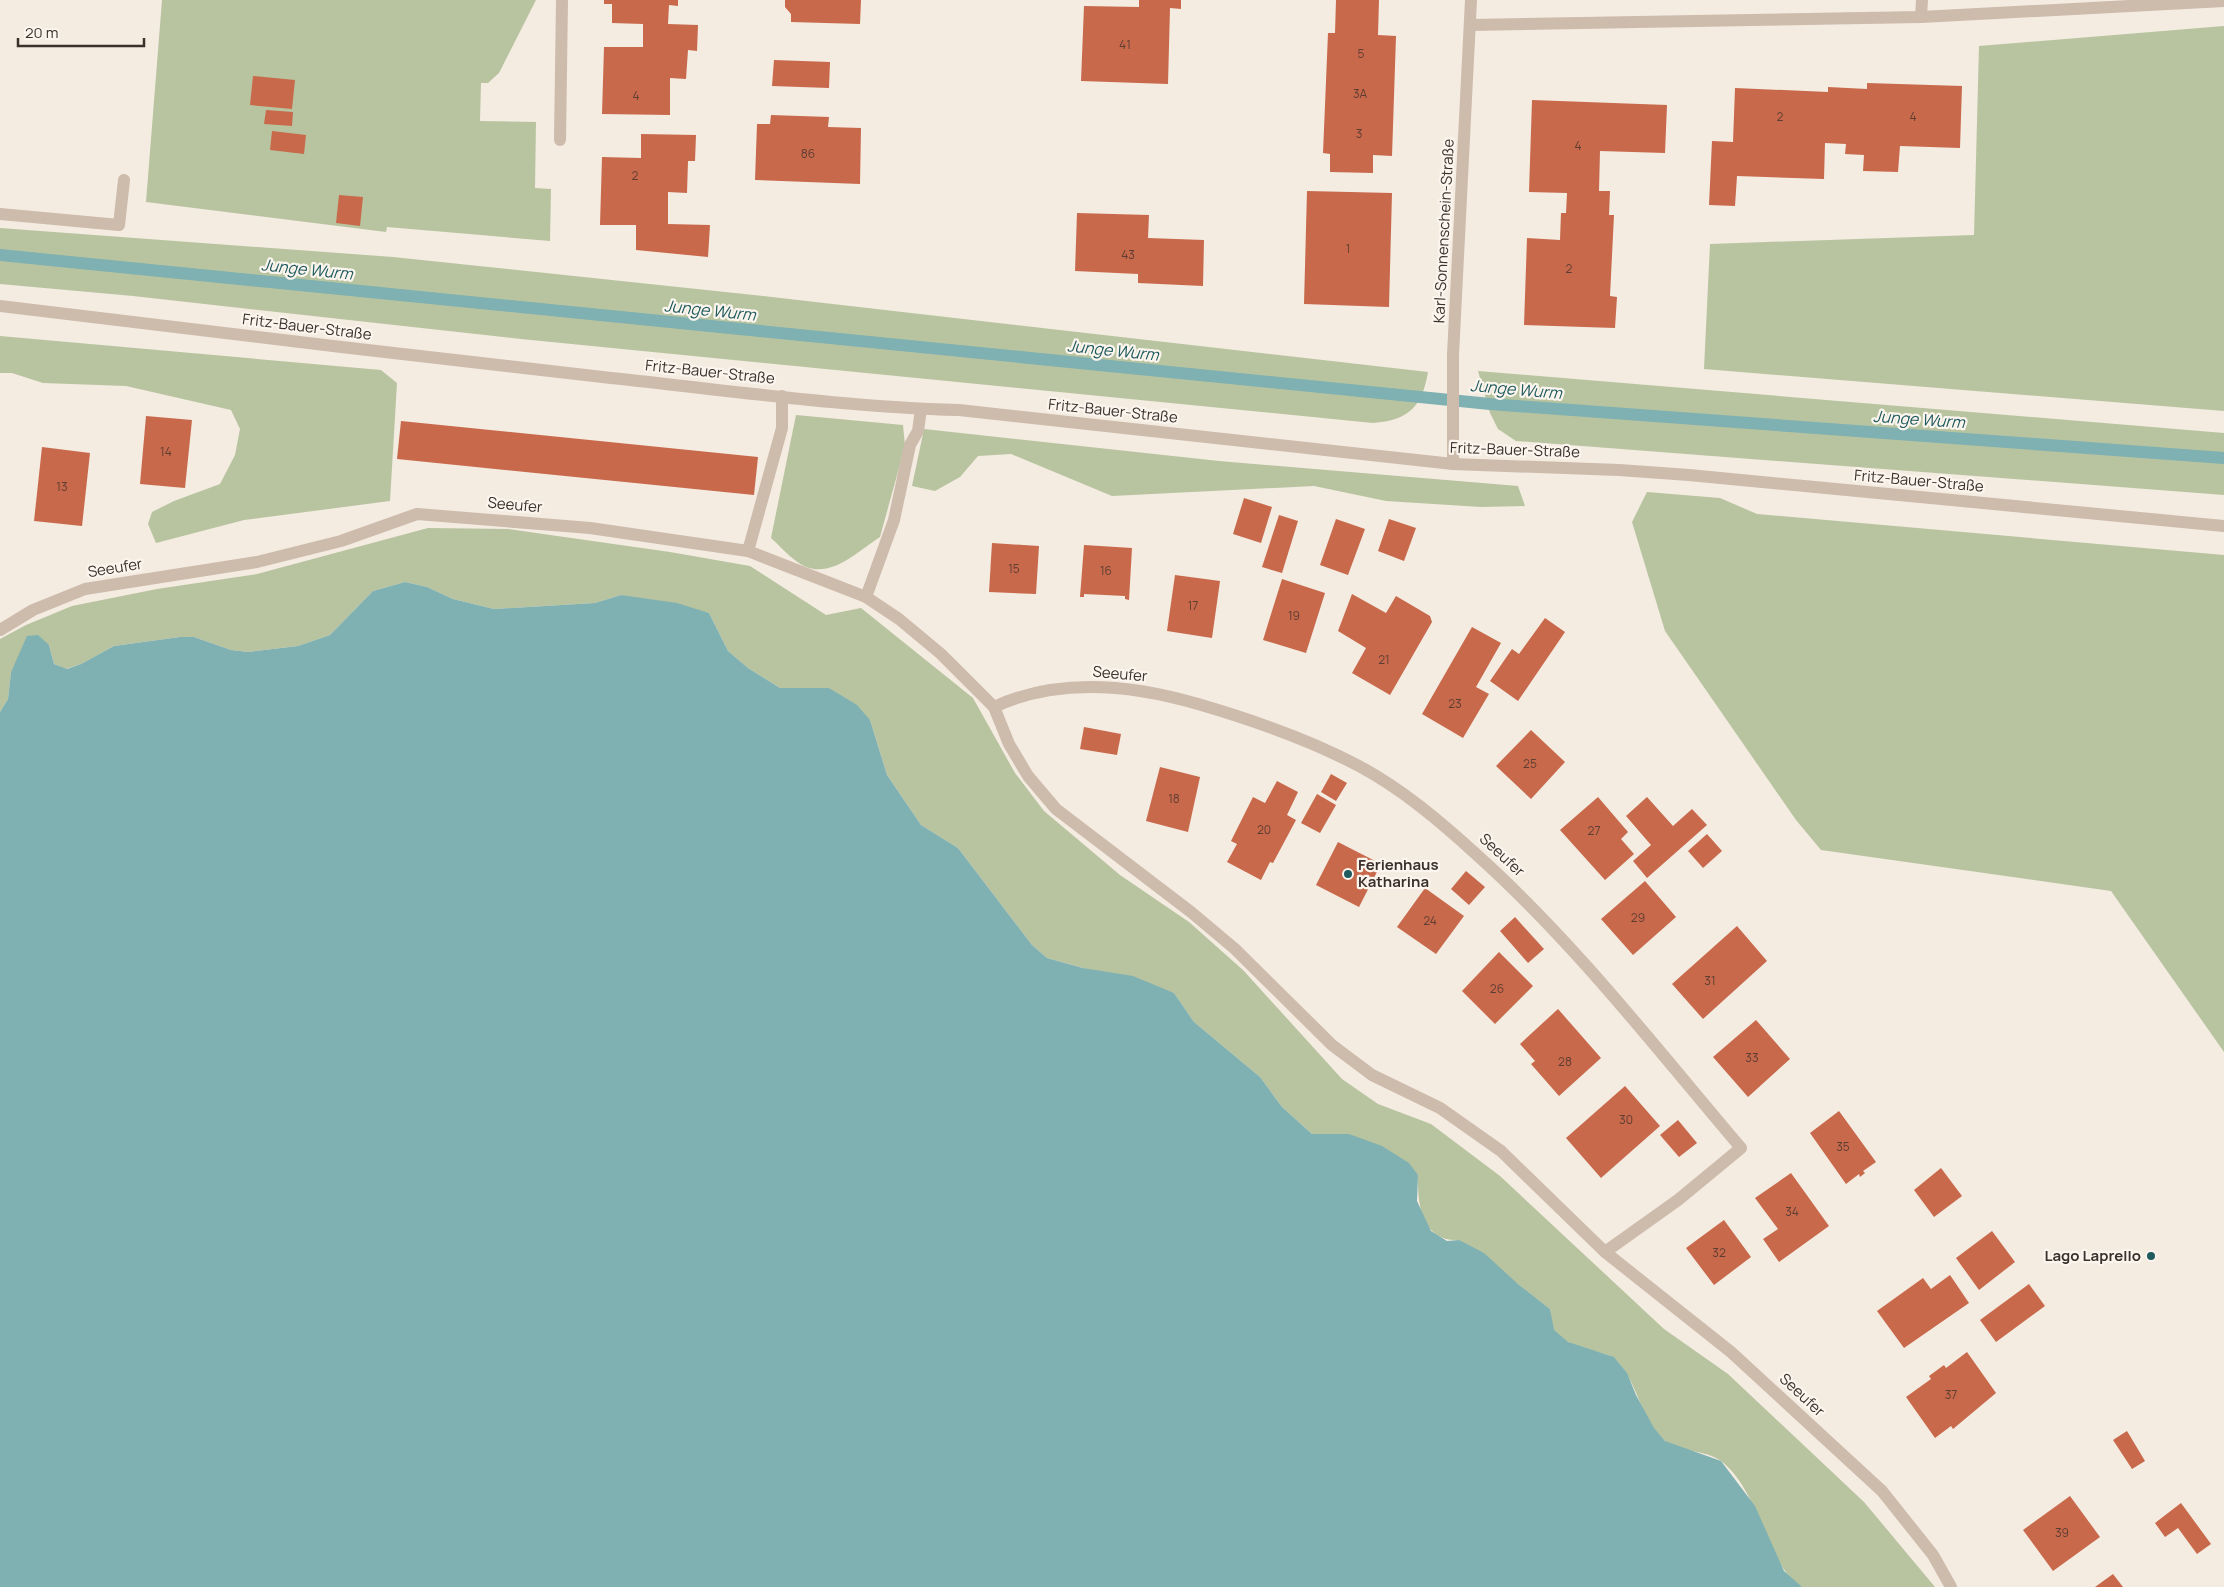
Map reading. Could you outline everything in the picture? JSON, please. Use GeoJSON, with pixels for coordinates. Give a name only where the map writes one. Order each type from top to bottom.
{"type":"FeatureCollection","features":[{"type":"Feature","properties":{"kind":"street"},"geometry":{"type":"LineString","coordinates":[[560,140],[562,0]]}},
{"type":"Feature","properties":{"kind":"street","name":"Karl-Sonnenschein-Straße"},"geometry":{"type":"LineString","coordinates":[[1453,464],[1453,355],[1471,0]]}},
{"type":"Feature","properties":{"kind":"street"},"geometry":{"type":"LineString","coordinates":[[1922,0],[1922,17]]}},
{"type":"Feature","properties":{"kind":"street"},"geometry":{"type":"LineString","coordinates":[[1470,25],[1922,17],[2224,1]]}},
{"type":"Feature","properties":{"kind":"street"},"geometry":{"type":"LineString","coordinates":[[0,214],[119,225],[124,180]]}},
{"type":"Feature","properties":{"kind":"street","name":"Fritz-Bauer-Straße"},"geometry":{"type":"LineString","coordinates":[[0,306],[351,349],[782,396],[969,412],[1453,464],[1680,475],[2224,526]]}},
{"type":"Feature","properties":{"kind":"street"},"geometry":{"type":"LineString","coordinates":[[748,551],[782,428],[782,396]]}},
{"type":"Feature","properties":{"kind":"street"},"geometry":{"type":"LineString","coordinates":[[866,597],[894,520],[910,445],[918,430],[921,409]]}},
{"type":"Feature","properties":{"kind":"street","name":"Seeufer"},"geometry":{"type":"LineString","coordinates":[[0,630],[33,610],[85,589],[257,562],[341,541],[418,514],[590,528],[748,551],[866,597],[899,619],[940,654],[994,707],[1009,744],[1028,776],[1056,809],[1191,912],[1235,949],[1338,1050],[1372,1076],[1440,1108],[1501,1152],[1605,1252],[1731,1352],[1882,1491],[1933,1556],[1950,1587]]}},
{"type":"Feature","properties":{"kind":"street","name":"Seeufer"},"geometry":{"type":"LineString","coordinates":[[994,707],[1016,697],[1063,688],[1094,687],[1135,690],[1174,697],[1296,736],[1360,766],[1419,805],[1462,840],[1507,881],[1566,942],[1741,1148],[1678,1200],[1605,1252]]}},
{"type":"Feature","properties":{"kind":"green space"},"geometry":{"type":"Polygon","coordinates":[[[162,0],[536,0],[499,73],[488,83],[481,83],[480,121],[536,122],[535,188],[551,189],[550,241],[387,227],[386,232],[146,202],[162,0]]]}},
{"type":"Feature","properties":{"kind":"green space"},"geometry":{"type":"Polygon","coordinates":[[[2224,26],[2224,411],[1704,369],[1710,244],[1974,235],[1979,46],[2224,26]]]}},
{"type":"Feature","properties":{"kind":"green space"},"geometry":{"type":"Polygon","coordinates":[[[0,228],[393,257],[763,296],[1428,372],[1422,394],[1412,410],[1396,419],[1373,423],[521,339],[133,296],[0,284],[0,228]]]}},
{"type":"Feature","properties":{"kind":"green space"},"geometry":{"type":"Polygon","coordinates":[[[0,336],[381,370],[397,383],[390,501],[244,520],[156,543],[148,524],[152,512],[174,501],[220,484],[235,455],[240,429],[231,410],[126,386],[43,383],[12,373],[0,373],[0,336]]]}},
{"type":"Feature","properties":{"kind":"green space"},"geometry":{"type":"Polygon","coordinates":[[[1478,371],[2224,433],[2224,495],[1516,441],[1498,429],[1490,413],[1478,371]]]}},
{"type":"Feature","properties":{"kind":"green space"},"geometry":{"type":"Polygon","coordinates":[[[796,415],[903,425],[905,446],[880,537],[844,562],[824,569],[804,566],[791,557],[771,538],[796,415]]]}},
{"type":"Feature","properties":{"kind":"green space"},"geometry":{"type":"Polygon","coordinates":[[[924,429],[1219,461],[1518,486],[1525,506],[1481,507],[1386,501],[1314,486],[1112,496],[1011,454],[978,456],[960,477],[935,491],[912,486],[924,429]]]}},
{"type":"Feature","properties":{"kind":"green space"},"geometry":{"type":"Polygon","coordinates":[[[1647,492],[1720,498],[1757,514],[2224,555],[2224,1052],[2111,891],[1821,850],[1796,820],[1665,631],[1632,522],[1647,492]]]}},
{"type":"Feature","properties":{"kind":"green space"},"geometry":{"type":"Polygon","coordinates":[[[428,528],[508,529],[670,552],[750,566],[826,615],[861,608],[973,698],[1015,773],[1044,811],[1120,875],[1189,922],[1243,970],[1342,1079],[1378,1104],[1431,1124],[1500,1176],[1664,1329],[1728,1374],[1864,1502],[1935,1587],[1802,1587],[1790,1577],[1780,1563],[1745,1490],[1734,1474],[1721,1461],[1707,1454],[1677,1447],[1664,1440],[1649,1422],[1629,1378],[1612,1356],[1574,1345],[1563,1339],[1553,1329],[1550,1309],[1459,1240],[1447,1239],[1437,1235],[1430,1228],[1424,1219],[1421,1209],[1418,1175],[1349,1134],[1312,1134],[1282,1107],[1260,1077],[1194,1022],[1174,993],[1047,958],[1032,945],[958,848],[921,825],[887,775],[870,720],[829,688],[780,688],[748,668],[728,651],[709,613],[621,595],[595,603],[494,609],[453,599],[427,587],[405,582],[373,591],[330,635],[298,646],[248,652],[231,650],[194,637],[180,637],[114,646],[81,664],[66,669],[54,664],[49,645],[17,660],[11,672],[8,699],[0,712],[0,639],[26,625],[72,606],[157,589],[257,574],[428,528]]]}},
{"type":"Feature","properties":{"kind":"water"},"geometry":{"type":"Polygon","coordinates":[[[405,582],[427,587],[453,599],[494,609],[595,603],[621,595],[677,603],[709,613],[728,651],[748,668],[780,688],[829,688],[857,705],[870,720],[887,775],[921,825],[958,848],[1032,945],[1047,958],[1083,968],[1133,976],[1174,993],[1194,1022],[1260,1077],[1282,1107],[1312,1134],[1349,1134],[1382,1146],[1409,1163],[1418,1175],[1417,1201],[1431,1231],[1447,1241],[1459,1240],[1484,1253],[1519,1285],[1550,1309],[1554,1330],[1568,1342],[1614,1357],[1627,1373],[1636,1395],[1654,1428],[1665,1441],[1721,1461],[1755,1506],[1784,1571],[1802,1587],[0,1587],[0,712],[8,699],[11,672],[27,636],[38,635],[49,645],[54,664],[67,669],[81,664],[114,646],[180,637],[194,637],[231,650],[248,652],[298,646],[330,635],[373,591],[405,582]]]}},
{"type":"Feature","properties":{"kind":"building"},"geometry":{"type":"Polygon","coordinates":[[[604,0],[678,0],[678,6],[669,5],[668,24],[698,25],[697,51],[688,50],[686,79],[670,78],[670,115],[602,114],[604,47],[643,47],[643,24],[612,23],[612,4],[604,4],[604,0]]]}},
{"type":"Feature","properties":{"kind":"building"},"geometry":{"type":"Polygon","coordinates":[[[785,0],[861,0],[860,24],[791,22],[791,14],[785,7],[785,0]]]}},
{"type":"Feature","properties":{"kind":"building"},"geometry":{"type":"Polygon","coordinates":[[[1139,0],[1181,0],[1181,9],[1170,8],[1168,84],[1081,81],[1084,6],[1139,7],[1139,0]]]}},
{"type":"Feature","properties":{"kind":"building"},"geometry":{"type":"Polygon","coordinates":[[[1336,0],[1379,0],[1378,35],[1396,36],[1392,156],[1373,155],[1373,173],[1330,172],[1330,154],[1323,153],[1328,33],[1335,33],[1336,0]]]}},
{"type":"Feature","properties":{"kind":"building"},"geometry":{"type":"Polygon","coordinates":[[[774,60],[830,62],[829,88],[772,86],[774,60]]]}},
{"type":"Feature","properties":{"kind":"building"},"geometry":{"type":"Polygon","coordinates":[[[253,76],[295,80],[292,109],[250,105],[253,76]]]}},
{"type":"Feature","properties":{"kind":"building"},"geometry":{"type":"Polygon","coordinates":[[[1867,83],[1962,86],[1960,148],[1900,146],[1898,172],[1863,171],[1864,155],[1845,154],[1846,144],[1825,143],[1824,179],[1737,176],[1735,206],[1709,205],[1712,141],[1733,142],[1735,88],[1828,92],[1828,87],[1867,89],[1867,83]]]}},
{"type":"Feature","properties":{"kind":"building"},"geometry":{"type":"Polygon","coordinates":[[[1532,100],[1667,105],[1665,153],[1600,151],[1599,191],[1610,191],[1609,215],[1614,215],[1610,296],[1617,297],[1615,328],[1524,325],[1527,238],[1560,240],[1561,213],[1566,213],[1567,193],[1529,192],[1532,100]]]}},
{"type":"Feature","properties":{"kind":"building"},"geometry":{"type":"Polygon","coordinates":[[[266,110],[293,112],[292,126],[264,124],[266,110]]]}},
{"type":"Feature","properties":{"kind":"building"},"geometry":{"type":"Polygon","coordinates":[[[771,115],[829,117],[828,127],[861,128],[860,184],[755,180],[757,124],[770,124],[771,115]]]}},
{"type":"Feature","properties":{"kind":"building"},"geometry":{"type":"Polygon","coordinates":[[[272,131],[306,135],[304,154],[270,150],[272,131]]]}},
{"type":"Feature","properties":{"kind":"building"},"geometry":{"type":"Polygon","coordinates":[[[641,134],[696,135],[695,161],[688,161],[687,193],[668,192],[668,224],[710,225],[708,257],[636,250],[636,225],[600,225],[602,157],[641,158],[641,134]]]}},
{"type":"Feature","properties":{"kind":"building"},"geometry":{"type":"Polygon","coordinates":[[[1307,191],[1392,193],[1389,307],[1304,304],[1307,191]]]}},
{"type":"Feature","properties":{"kind":"building"},"geometry":{"type":"Polygon","coordinates":[[[339,195],[363,197],[360,226],[336,223],[339,195]]]}},
{"type":"Feature","properties":{"kind":"building"},"geometry":{"type":"Polygon","coordinates":[[[1077,213],[1149,215],[1148,238],[1204,240],[1203,286],[1138,283],[1138,274],[1075,271],[1077,213]]]}},
{"type":"Feature","properties":{"kind":"building"},"geometry":{"type":"Polygon","coordinates":[[[146,416],[192,420],[185,488],[140,484],[146,416]]]}},
{"type":"Feature","properties":{"kind":"building"},"geometry":{"type":"Polygon","coordinates":[[[401,421],[758,457],[754,495],[397,459],[401,421]]]}},
{"type":"Feature","properties":{"kind":"building"},"geometry":{"type":"Polygon","coordinates":[[[42,447],[90,453],[82,526],[34,521],[42,447]]]}},
{"type":"Feature","properties":{"kind":"building"},"geometry":{"type":"Polygon","coordinates":[[[1244,498],[1272,507],[1261,543],[1233,534],[1244,498]]]}},
{"type":"Feature","properties":{"kind":"building"},"geometry":{"type":"Polygon","coordinates":[[[1279,515],[1298,521],[1282,573],[1262,567],[1279,515]]]}},
{"type":"Feature","properties":{"kind":"building"},"geometry":{"type":"Polygon","coordinates":[[[1336,519],[1365,529],[1348,575],[1320,565],[1336,519]]]}},
{"type":"Feature","properties":{"kind":"building"},"geometry":{"type":"Polygon","coordinates":[[[1389,519],[1416,528],[1404,561],[1378,551],[1389,519]]]}},
{"type":"Feature","properties":{"kind":"building"},"geometry":{"type":"Polygon","coordinates":[[[992,543],[1039,546],[1036,594],[989,592],[992,543]]]}},
{"type":"Feature","properties":{"kind":"building"},"geometry":{"type":"Polygon","coordinates":[[[1084,545],[1132,548],[1129,600],[1125,599],[1125,596],[1084,594],[1084,597],[1080,597],[1084,545]]]}},
{"type":"Feature","properties":{"kind":"building"},"geometry":{"type":"Polygon","coordinates":[[[1175,575],[1220,581],[1212,638],[1167,631],[1175,575]]]}},
{"type":"Feature","properties":{"kind":"building"},"geometry":{"type":"Polygon","coordinates":[[[1282,579],[1325,593],[1306,653],[1263,640],[1282,579]]]}},
{"type":"Feature","properties":{"kind":"building"},"geometry":{"type":"Polygon","coordinates":[[[1352,594],[1386,613],[1396,596],[1430,616],[1432,622],[1390,695],[1352,673],[1366,648],[1338,631],[1352,594]]]}},
{"type":"Feature","properties":{"kind":"building"},"geometry":{"type":"Polygon","coordinates":[[[1545,618],[1565,632],[1518,701],[1490,681],[1512,649],[1519,654],[1545,618]]]}},
{"type":"Feature","properties":{"kind":"building"},"geometry":{"type":"Polygon","coordinates":[[[1472,627],[1501,643],[1476,687],[1489,694],[1463,738],[1422,714],[1472,627]]]}},
{"type":"Feature","properties":{"kind":"building"},"geometry":{"type":"Polygon","coordinates":[[[1084,727],[1121,734],[1117,755],[1080,749],[1084,727]]]}},
{"type":"Feature","properties":{"kind":"building"},"geometry":{"type":"Polygon","coordinates":[[[1531,730],[1565,762],[1531,799],[1496,766],[1531,730]]]}},
{"type":"Feature","properties":{"kind":"building"},"geometry":{"type":"Polygon","coordinates":[[[1160,767],[1200,777],[1188,832],[1146,821],[1160,767]]]}},
{"type":"Feature","properties":{"kind":"building"},"geometry":{"type":"Polygon","coordinates":[[[1331,774],[1347,783],[1336,801],[1321,792],[1331,774]]]}},
{"type":"Feature","properties":{"kind":"building"},"geometry":{"type":"Polygon","coordinates":[[[1277,781],[1298,792],[1287,815],[1296,820],[1273,863],[1270,862],[1261,880],[1227,862],[1237,844],[1231,841],[1253,797],[1265,803],[1277,781]]]}},
{"type":"Feature","properties":{"kind":"building"},"geometry":{"type":"Polygon","coordinates":[[[1317,794],[1336,805],[1320,833],[1301,823],[1317,794]]]}},
{"type":"Feature","properties":{"kind":"building"},"geometry":{"type":"Polygon","coordinates":[[[1598,797],[1628,832],[1621,839],[1634,854],[1605,880],[1560,830],[1598,797]]]}},
{"type":"Feature","properties":{"kind":"building"},"geometry":{"type":"Polygon","coordinates":[[[1647,797],[1673,826],[1692,809],[1707,825],[1647,878],[1633,861],[1651,845],[1626,816],[1647,797]]]}},
{"type":"Feature","properties":{"kind":"building"},"geometry":{"type":"Polygon","coordinates":[[[1707,834],[1722,851],[1703,868],[1688,851],[1707,834]]]}},
{"type":"Feature","properties":{"kind":"building","name":"Ferienhaus Katharina"},"geometry":{"type":"Polygon","coordinates":[[[1338,842],[1381,864],[1359,907],[1316,885],[1338,842]]]}},
{"type":"Feature","properties":{"kind":"building"},"geometry":{"type":"Polygon","coordinates":[[[1466,871],[1485,887],[1469,905],[1451,889],[1466,871]]]}},
{"type":"Feature","properties":{"kind":"building"},"geometry":{"type":"Polygon","coordinates":[[[1645,881],[1676,917],[1633,955],[1601,919],[1645,881]]]}},
{"type":"Feature","properties":{"kind":"building"},"geometry":{"type":"Polygon","coordinates":[[[1425,888],[1464,916],[1436,954],[1397,927],[1425,888]]]}},
{"type":"Feature","properties":{"kind":"building"},"geometry":{"type":"Polygon","coordinates":[[[1515,917],[1544,949],[1528,963],[1500,931],[1515,917]]]}},
{"type":"Feature","properties":{"kind":"building"},"geometry":{"type":"Polygon","coordinates":[[[1737,926],[1767,961],[1703,1019],[1672,984],[1737,926]]]}},
{"type":"Feature","properties":{"kind":"building"},"geometry":{"type":"Polygon","coordinates":[[[1499,952],[1533,986],[1495,1024],[1462,991],[1499,952]]]}},
{"type":"Feature","properties":{"kind":"building"},"geometry":{"type":"Polygon","coordinates":[[[1558,1009],[1601,1058],[1559,1096],[1531,1064],[1535,1061],[1520,1044],[1558,1009]]]}},
{"type":"Feature","properties":{"kind":"building"},"geometry":{"type":"Polygon","coordinates":[[[1756,1020],[1790,1059],[1748,1097],[1713,1057],[1756,1020]]]}},
{"type":"Feature","properties":{"kind":"building"},"geometry":{"type":"Polygon","coordinates":[[[1625,1086],[1660,1126],[1601,1178],[1566,1138],[1625,1086]]]}},
{"type":"Feature","properties":{"kind":"building"},"geometry":{"type":"Polygon","coordinates":[[[1839,1111],[1876,1162],[1863,1171],[1865,1173],[1860,1177],[1859,1174],[1846,1184],[1810,1133],[1839,1111]]]}},
{"type":"Feature","properties":{"kind":"building"},"geometry":{"type":"Polygon","coordinates":[[[1678,1120],[1697,1143],[1679,1157],[1660,1135],[1678,1120]]]}},
{"type":"Feature","properties":{"kind":"building"},"geometry":{"type":"Polygon","coordinates":[[[1941,1168],[1962,1196],[1934,1217],[1914,1190],[1941,1168]]]}},
{"type":"Feature","properties":{"kind":"building"},"geometry":{"type":"Polygon","coordinates":[[[1791,1173],[1829,1226],[1779,1262],[1763,1239],[1778,1229],[1755,1198],[1791,1173]]]}},
{"type":"Feature","properties":{"kind":"building"},"geometry":{"type":"Polygon","coordinates":[[[1724,1220],[1751,1257],[1714,1285],[1686,1248],[1724,1220]]]}},
{"type":"Feature","properties":{"kind":"building"},"geometry":{"type":"Polygon","coordinates":[[[1992,1231],[2015,1262],[1979,1290],[1956,1258],[1992,1231]]]}},
{"type":"Feature","properties":{"kind":"building"},"geometry":{"type":"Polygon","coordinates":[[[1950,1275],[1969,1303],[1904,1348],[1877,1311],[1923,1278],[1931,1289],[1950,1275]]]}},
{"type":"Feature","properties":{"kind":"building"},"geometry":{"type":"Polygon","coordinates":[[[2029,1284],[2045,1306],[1996,1342],[1980,1320],[2029,1284]]]}},
{"type":"Feature","properties":{"kind":"building"},"geometry":{"type":"Polygon","coordinates":[[[1967,1352],[1996,1393],[1953,1429],[1951,1426],[1935,1438],[1906,1397],[1931,1379],[1929,1376],[1944,1365],[1946,1368],[1967,1352]]]}},
{"type":"Feature","properties":{"kind":"building"},"geometry":{"type":"Polygon","coordinates":[[[2127,1431],[2145,1461],[2132,1469],[2113,1440],[2127,1431]]]}},
{"type":"Feature","properties":{"kind":"building"},"geometry":{"type":"Polygon","coordinates":[[[2070,1496],[2100,1537],[2053,1571],[2023,1530],[2070,1496]]]}},
{"type":"Feature","properties":{"kind":"building"},"geometry":{"type":"Polygon","coordinates":[[[2181,1503],[2211,1544],[2197,1554],[2178,1528],[2165,1537],[2155,1523],[2181,1503]]]}},
{"type":"Feature","properties":{"kind":"building"},"geometry":{"type":"Polygon","coordinates":[[[2113,1574],[2123,1587],[2095,1587],[2113,1574]]]}},
{"type":"Feature","properties":{"kind":"waterway","name":"Junge Wurm"},"geometry":{"type":"LineString","coordinates":[[0,255],[1490,404],[2224,458]]}},
{"type":"Feature","properties":{"kind":"place","name":"Ferienhaus Katharina"},"geometry":{"type":"Point","coordinates":[1348,874]}},
{"type":"Feature","properties":{"kind":"place","name":"Lago Laprello"},"geometry":{"type":"Point","coordinates":[2151,1256]}}]}
